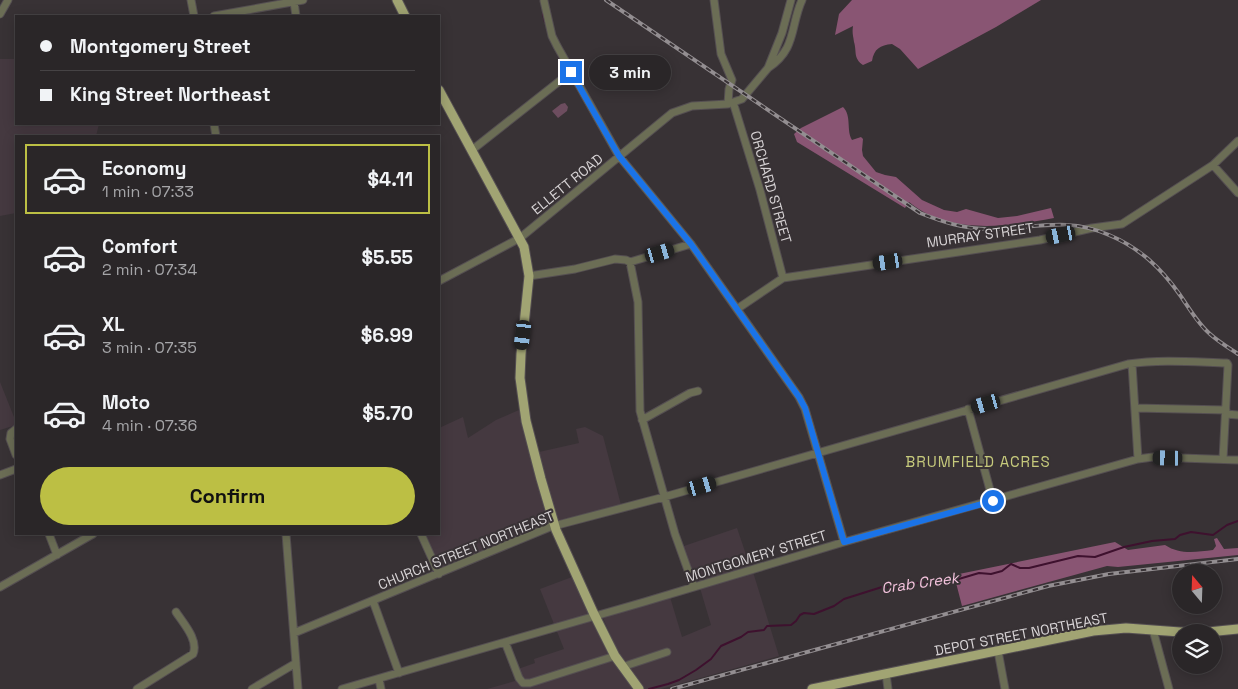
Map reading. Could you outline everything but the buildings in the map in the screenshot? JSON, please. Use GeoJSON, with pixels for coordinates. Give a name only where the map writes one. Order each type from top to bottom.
{"type":"FeatureCollection","features":[{"type":"Feature","properties":{"kind":"main road"},"geometry":{"type":"LineString","coordinates":[[397,0],[404,15]]}},
{"type":"Feature","properties":{"kind":"main road"},"geometry":{"type":"LineString","coordinates":[[440,92],[520,238],[530,276],[520,354],[520,378],[526,421],[555,526],[615,656],[639,689]]}},
{"type":"Feature","properties":{"kind":"main road","name":"DEPOT STREET NORTHEAST"},"geometry":{"type":"LineString","coordinates":[[812,689],[1092,631],[1126,628],[1189,632],[1238,629]]}},
{"type":"Feature","properties":{"kind":"street"},"geometry":{"type":"LineString","coordinates":[[0,14],[8,0]]}},
{"type":"Feature","properties":{"kind":"street"},"geometry":{"type":"LineString","coordinates":[[191,0],[194,15]]}},
{"type":"Feature","properties":{"kind":"street"},"geometry":{"type":"LineString","coordinates":[[220,15],[303,0]]}},
{"type":"Feature","properties":{"kind":"street","name":"ORCHARD STREET"},"geometry":{"type":"LineString","coordinates":[[714,0],[721,54],[732,80],[729,89],[731,103],[760,190],[783,278]]}},
{"type":"Feature","properties":{"kind":"street"},"geometry":{"type":"LineString","coordinates":[[768,68],[782,34],[791,0]]}},
{"type":"Feature","properties":{"kind":"street"},"geometry":{"type":"LineString","coordinates":[[731,103],[742,99],[768,68],[777,62],[784,53],[794,31],[798,9],[802,0]]}},
{"type":"Feature","properties":{"kind":"street"},"geometry":{"type":"LineString","coordinates":[[544,1],[552,36],[619,156],[691,244],[805,408],[844,542]]}},
{"type":"Feature","properties":{"kind":"street"},"geometry":{"type":"LineString","coordinates":[[294,2],[296,15]]}},
{"type":"Feature","properties":{"kind":"street"},"geometry":{"type":"LineString","coordinates":[[472,150],[571,72]]}},
{"type":"Feature","properties":{"kind":"street","name":"ELLETT ROAD"},"geometry":{"type":"LineString","coordinates":[[440,279],[520,238],[672,113],[681,108],[692,106],[731,103]]}},
{"type":"Feature","properties":{"kind":"street","name":"MURRAY STREET"},"geometry":{"type":"LineString","coordinates":[[737,309],[783,278],[1040,240],[1092,228],[1122,224],[1213,165],[1238,141]]}},
{"type":"Feature","properties":{"kind":"street"},"geometry":{"type":"LineString","coordinates":[[1213,165],[1238,193]]}},
{"type":"Feature","properties":{"kind":"street"},"geometry":{"type":"LineString","coordinates":[[530,276],[575,269],[615,259],[630,262],[691,244]]}},
{"type":"Feature","properties":{"kind":"street"},"geometry":{"type":"LineString","coordinates":[[630,262],[638,302],[639,402],[642,420],[675,534],[694,587]]}},
{"type":"Feature","properties":{"kind":"street","name":"CHURCH STREET NORTHEAST"},"geometry":{"type":"LineString","coordinates":[[294,634],[555,526],[664,497],[1132,364],[1154,361],[1226,363],[1229,367],[1226,412]]}},
{"type":"Feature","properties":{"kind":"street"},"geometry":{"type":"LineString","coordinates":[[1132,364],[1138,459]]}},
{"type":"Feature","properties":{"kind":"street"},"geometry":{"type":"LineString","coordinates":[[642,420],[690,393],[698,391]]}},
{"type":"Feature","properties":{"kind":"street"},"geometry":{"type":"LineString","coordinates":[[1135,408],[1226,412],[1238,416]]}},
{"type":"Feature","properties":{"kind":"street"},"geometry":{"type":"LineString","coordinates":[[968,410],[993,501]]}},
{"type":"Feature","properties":{"kind":"street"},"geometry":{"type":"LineString","coordinates":[[1223,459],[1226,412]]}},
{"type":"Feature","properties":{"kind":"street"},"geometry":{"type":"LineString","coordinates":[[15,429],[11,433],[10,439],[15,452]]}},
{"type":"Feature","properties":{"kind":"street","name":"MONTGOMERY STREET"},"geometry":{"type":"LineString","coordinates":[[342,689],[844,542],[1138,459],[1153,457],[1238,460]]}},
{"type":"Feature","properties":{"kind":"street"},"geometry":{"type":"LineString","coordinates":[[0,475],[15,469]]}},
{"type":"Feature","properties":{"kind":"street"},"geometry":{"type":"LineString","coordinates":[[49,535],[56,555]]}},
{"type":"Feature","properties":{"kind":"street"},"geometry":{"type":"LineString","coordinates":[[0,587],[90,535]]}},
{"type":"Feature","properties":{"kind":"street"},"geometry":{"type":"LineString","coordinates":[[286,535],[298,689]]}},
{"type":"Feature","properties":{"kind":"street"},"geometry":{"type":"LineString","coordinates":[[421,535],[439,574]]}},
{"type":"Feature","properties":{"kind":"street"},"geometry":{"type":"LineString","coordinates":[[373,601],[399,673]]}},
{"type":"Feature","properties":{"kind":"street"},"geometry":{"type":"LineString","coordinates":[[137,689],[193,654],[194,642],[176,612]]}},
{"type":"Feature","properties":{"kind":"street"},"geometry":{"type":"LineString","coordinates":[[1153,630],[1168,689]]}},
{"type":"Feature","properties":{"kind":"street"},"geometry":{"type":"LineString","coordinates":[[505,642],[519,678],[523,683],[530,683],[615,656]]}},
{"type":"Feature","properties":{"kind":"street"},"geometry":{"type":"LineString","coordinates":[[998,651],[1006,689]]}},
{"type":"Feature","properties":{"kind":"street"},"geometry":{"type":"LineString","coordinates":[[622,667],[667,652]]}},
{"type":"Feature","properties":{"kind":"street"},"geometry":{"type":"LineString","coordinates":[[252,689],[296,663]]}},
{"type":"Feature","properties":{"kind":"street"},"geometry":{"type":"LineString","coordinates":[[886,674],[888,689]]}},
{"type":"Feature","properties":{"kind":"street"},"geometry":{"type":"LineString","coordinates":[[379,679],[381,689]]}},
{"type":"Feature","properties":{"kind":"shaded area"},"geometry":{"type":"Polygon","coordinates":[[[852,0],[1041,0],[996,27],[918,69],[900,49],[892,44],[878,48],[874,53],[872,61],[863,65],[858,60],[853,26],[835,35],[839,14],[852,0]]]}},
{"type":"Feature","properties":{"kind":"shaded area"},"geometry":{"type":"Polygon","coordinates":[[[0,59],[15,59],[15,125],[99,125],[96,135],[15,135],[15,213],[0,216],[0,59]]]}},
{"type":"Feature","properties":{"kind":"shaded area"},"geometry":{"type":"Polygon","coordinates":[[[565,103],[568,107],[567,111],[558,118],[552,111],[565,103]]]}},
{"type":"Feature","properties":{"kind":"shaded area"},"geometry":{"type":"Polygon","coordinates":[[[843,107],[846,111],[852,140],[861,137],[863,139],[863,156],[876,172],[896,177],[922,200],[944,210],[957,212],[966,209],[998,218],[1017,216],[1051,208],[1054,218],[1017,224],[979,226],[942,220],[925,213],[909,202],[905,208],[797,142],[794,134],[801,128],[843,107]]]}},
{"type":"Feature","properties":{"kind":"shaded area"},"geometry":{"type":"Polygon","coordinates":[[[0,382],[15,420],[15,425],[0,430],[0,382]]]}},
{"type":"Feature","properties":{"kind":"shaded area"},"geometry":{"type":"Polygon","coordinates":[[[519,410],[548,522],[443,568],[438,566],[423,535],[440,535],[440,428],[463,417],[468,438],[496,420],[519,410]]]}},
{"type":"Feature","properties":{"kind":"shaded area"},"geometry":{"type":"Polygon","coordinates":[[[585,427],[603,436],[621,505],[558,521],[539,452],[579,443],[576,429],[585,427]]]}},
{"type":"Feature","properties":{"kind":"shaded area"},"geometry":{"type":"Polygon","coordinates":[[[737,528],[779,656],[661,689],[645,689],[618,652],[603,618],[670,597],[682,637],[711,625],[700,588],[695,581],[681,547],[737,528]]]}},
{"type":"Feature","properties":{"kind":"shaded area"},"geometry":{"type":"Polygon","coordinates":[[[1217,538],[1224,549],[1238,548],[1238,555],[1118,567],[1107,566],[962,606],[954,575],[1115,542],[1128,550],[1165,545],[1182,552],[1213,550],[1216,546],[1214,539],[1217,538]]]}},
{"type":"Feature","properties":{"kind":"shaded area"},"geometry":{"type":"Polygon","coordinates":[[[572,577],[608,654],[633,689],[487,689],[522,679],[518,669],[535,663],[534,659],[564,649],[540,589],[572,577]]]}},
{"type":"Feature","properties":{"kind":"waterway"},"geometry":{"type":"LineString","coordinates":[[543,14],[545,22]]}},
{"type":"Feature","properties":{"kind":"waterway"},"geometry":{"type":"LineString","coordinates":[[557,52],[564,67]]}},
{"type":"Feature","properties":{"kind":"waterway","name":"Crab Creek"},"geometry":{"type":"LineString","coordinates":[[649,689],[679,680],[711,659],[721,646],[748,632],[764,630],[767,626],[791,625],[804,613],[814,614],[834,606],[844,599],[882,587],[897,588],[917,583],[952,581],[979,573],[991,574],[1002,571],[1011,564],[1020,568],[1029,568],[1078,556],[1095,557],[1124,547],[1152,541],[1175,539],[1180,535],[1191,532],[1213,535],[1227,525],[1238,521]]}},
{"type":"Feature","properties":{"kind":"railway"},"geometry":{"type":"LineString","coordinates":[[606,0],[920,213],[954,224],[980,229],[1049,225],[1078,226],[1093,229],[1120,240],[1149,260],[1173,285],[1206,330],[1238,354]]}},
{"type":"Feature","properties":{"kind":"railway"},"geometry":{"type":"LineString","coordinates":[[672,689],[1048,586],[1109,574],[1238,559]]}},
{"type":"Feature","properties":{"kind":"district","name":"BRUMFIELD ACRES"},"geometry":{"type":"Point","coordinates":[978,462]}},
{"type":"Feature","properties":{"kind":"route"},"geometry":{"type":"LineString","coordinates":[[571,72],[619,156],[691,244],[799,397],[805,408],[844,542],[993,501]]}}]}
